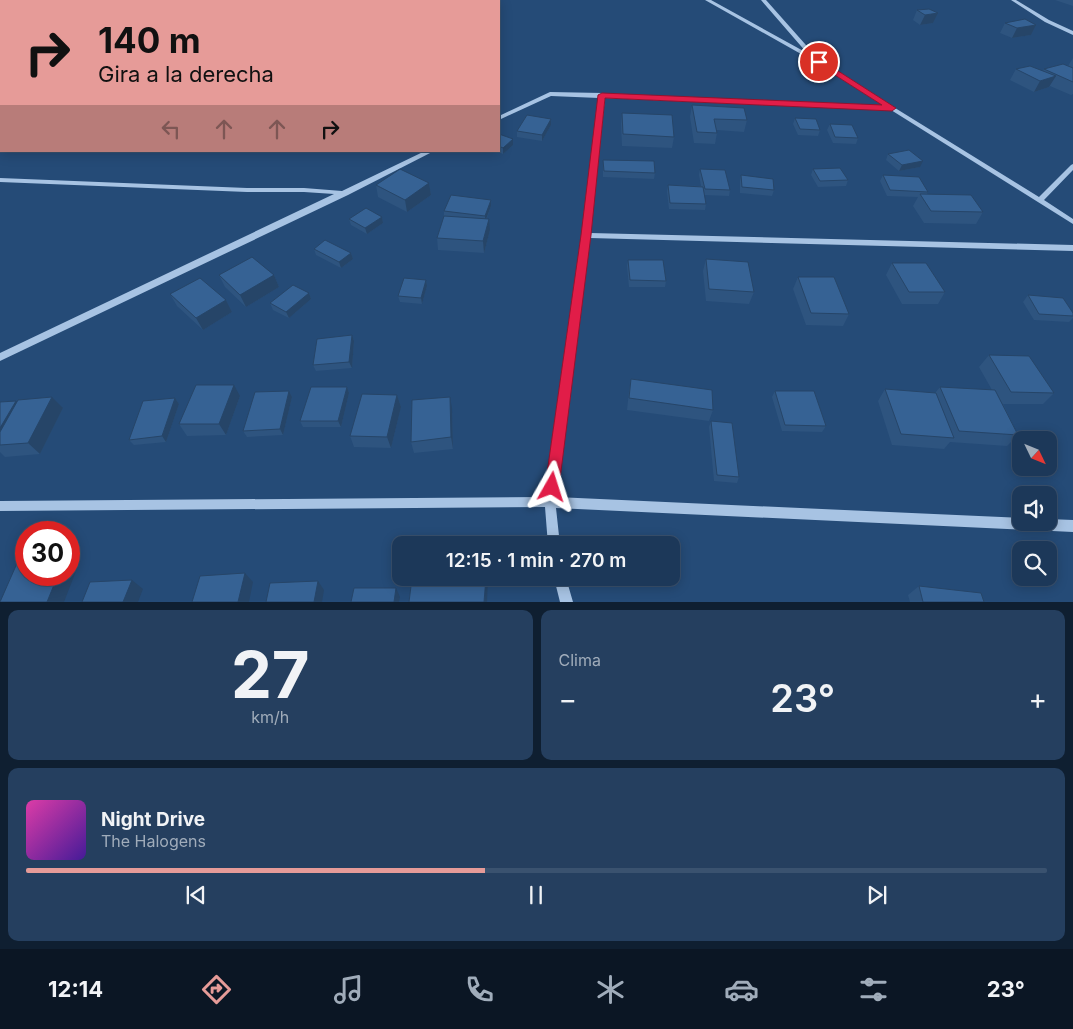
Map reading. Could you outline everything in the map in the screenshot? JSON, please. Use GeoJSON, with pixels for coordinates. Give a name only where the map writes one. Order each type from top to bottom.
{"type":"FeatureCollection","features":[{"type":"Feature","properties":{"kind":"street"},"geometry":{"type":"LineString","coordinates":[[707,0],[819,62],[1073,222]]}},
{"type":"Feature","properties":{"kind":"street"},"geometry":{"type":"LineString","coordinates":[[763,0],[819,62]]}},
{"type":"Feature","properties":{"kind":"street"},"geometry":{"type":"LineString","coordinates":[[1013,0],[1047,21],[1073,33]]}},
{"type":"Feature","properties":{"kind":"street"},"geometry":{"type":"LineString","coordinates":[[500,118],[550,94],[892,108]]}},
{"type":"Feature","properties":{"kind":"street"},"geometry":{"type":"LineString","coordinates":[[553,536],[550,502],[586,235],[602,95]]}},
{"type":"Feature","properties":{"kind":"street"},"geometry":{"type":"LineString","coordinates":[[0,357],[429,152]]}},
{"type":"Feature","properties":{"kind":"street"},"geometry":{"type":"LineString","coordinates":[[1040,200],[1073,166]]}},
{"type":"Feature","properties":{"kind":"street"},"geometry":{"type":"LineString","coordinates":[[0,180],[345,193]]}},
{"type":"Feature","properties":{"kind":"street"},"geometry":{"type":"LineString","coordinates":[[586,235],[1073,248]]}},
{"type":"Feature","properties":{"kind":"street"},"geometry":{"type":"LineString","coordinates":[[0,506],[550,502],[1073,526]]}},
{"type":"Feature","properties":{"kind":"street"},"geometry":{"type":"LineString","coordinates":[[562,586],[567,602]]}},
{"type":"Feature","properties":{"kind":"building"},"geometry":{"type":"Polygon","coordinates":[[[929,9],[938,13],[925,15],[917,10],[929,9]]]}},
{"type":"Feature","properties":{"kind":"building"},"geometry":{"type":"Polygon","coordinates":[[[1025,19],[1036,25],[1017,28],[1005,23],[1025,19]]]}},
{"type":"Feature","properties":{"kind":"building"},"geometry":{"type":"Polygon","coordinates":[[[1063,64],[1073,68],[1073,82],[1044,69],[1063,64]]]}},
{"type":"Feature","properties":{"kind":"building"},"geometry":{"type":"Polygon","coordinates":[[[1030,66],[1056,76],[1040,81],[1016,69],[1030,66]]]}},
{"type":"Feature","properties":{"kind":"building"},"geometry":{"type":"Polygon","coordinates":[[[692,105],[744,108],[747,120],[714,119],[717,133],[697,132],[692,105]]]}},
{"type":"Feature","properties":{"kind":"building"},"geometry":{"type":"Polygon","coordinates":[[[622,113],[672,115],[674,137],[623,134],[622,113]]]}},
{"type":"Feature","properties":{"kind":"building"},"geometry":{"type":"Polygon","coordinates":[[[527,115],[551,119],[542,135],[517,131],[527,115]]]}},
{"type":"Feature","properties":{"kind":"building"},"geometry":{"type":"Polygon","coordinates":[[[795,118],[816,119],[820,130],[800,129],[795,118]]]}},
{"type":"Feature","properties":{"kind":"building"},"geometry":{"type":"Polygon","coordinates":[[[830,124],[852,125],[858,138],[835,137],[830,124]]]}},
{"type":"Feature","properties":{"kind":"building"},"geometry":{"type":"Polygon","coordinates":[[[500,134],[513,139],[503,148],[500,146],[500,134]]]}},
{"type":"Feature","properties":{"kind":"building"},"geometry":{"type":"Polygon","coordinates":[[[909,150],[923,161],[902,165],[888,154],[909,150]]]}},
{"type":"Feature","properties":{"kind":"building"},"geometry":{"type":"Polygon","coordinates":[[[603,160],[654,161],[655,173],[604,171],[603,160]]]}},
{"type":"Feature","properties":{"kind":"building"},"geometry":{"type":"Polygon","coordinates":[[[840,168],[848,180],[820,181],[813,169],[840,168]]]}},
{"type":"Feature","properties":{"kind":"building"},"geometry":{"type":"Polygon","coordinates":[[[400,169],[429,183],[405,200],[376,185],[400,169]]]}},
{"type":"Feature","properties":{"kind":"building"},"geometry":{"type":"Polygon","coordinates":[[[700,169],[725,170],[730,190],[705,189],[700,169]]]}},
{"type":"Feature","properties":{"kind":"building"},"geometry":{"type":"Polygon","coordinates":[[[741,175],[773,179],[774,190],[742,187],[741,175]]]}},
{"type":"Feature","properties":{"kind":"building"},"geometry":{"type":"Polygon","coordinates":[[[883,175],[919,177],[928,192],[890,190],[883,175]]]}},
{"type":"Feature","properties":{"kind":"building"},"geometry":{"type":"Polygon","coordinates":[[[668,185],[703,187],[706,204],[670,203],[668,185]]]}},
{"type":"Feature","properties":{"kind":"building"},"geometry":{"type":"Polygon","coordinates":[[[920,194],[971,195],[983,212],[931,211],[920,194]]]}},
{"type":"Feature","properties":{"kind":"building"},"geometry":{"type":"Polygon","coordinates":[[[451,195],[491,200],[485,216],[444,211],[451,195]]]}},
{"type":"Feature","properties":{"kind":"building"},"geometry":{"type":"Polygon","coordinates":[[[366,208],[382,217],[365,228],[349,219],[366,208]]]}},
{"type":"Feature","properties":{"kind":"building"},"geometry":{"type":"Polygon","coordinates":[[[444,216],[489,219],[483,241],[437,238],[444,216]]]}},
{"type":"Feature","properties":{"kind":"building"},"geometry":{"type":"Polygon","coordinates":[[[325,240],[351,253],[339,262],[314,249],[325,240]]]}},
{"type":"Feature","properties":{"kind":"building"},"geometry":{"type":"Polygon","coordinates":[[[252,257],[274,275],[240,295],[219,275],[252,257]]]}},
{"type":"Feature","properties":{"kind":"building"},"geometry":{"type":"Polygon","coordinates":[[[706,259],[748,262],[754,292],[709,289],[706,259]]]}},
{"type":"Feature","properties":{"kind":"building"},"geometry":{"type":"Polygon","coordinates":[[[628,260],[663,260],[666,281],[630,280],[628,260]]]}},
{"type":"Feature","properties":{"kind":"building"},"geometry":{"type":"Polygon","coordinates":[[[892,263],[926,263],[945,292],[909,292],[892,263]]]}},
{"type":"Feature","properties":{"kind":"building"},"geometry":{"type":"Polygon","coordinates":[[[798,277],[834,277],[849,314],[811,313],[798,277]]]}},
{"type":"Feature","properties":{"kind":"building"},"geometry":{"type":"Polygon","coordinates":[[[200,278],[226,300],[196,318],[170,294],[200,278]]]}},
{"type":"Feature","properties":{"kind":"building"},"geometry":{"type":"Polygon","coordinates":[[[404,278],[426,280],[421,298],[398,296],[404,278]]]}},
{"type":"Feature","properties":{"kind":"building"},"geometry":{"type":"Polygon","coordinates":[[[293,285],[309,293],[286,312],[270,303],[293,285]]]}},
{"type":"Feature","properties":{"kind":"building"},"geometry":{"type":"Polygon","coordinates":[[[1028,295],[1063,298],[1073,316],[1039,314],[1028,295]]]}},
{"type":"Feature","properties":{"kind":"building"},"geometry":{"type":"Polygon","coordinates":[[[352,335],[349,362],[313,365],[317,339],[352,335]]]}},
{"type":"Feature","properties":{"kind":"building"},"geometry":{"type":"Polygon","coordinates":[[[989,355],[1029,356],[1054,393],[1011,392],[989,355]]]}},
{"type":"Feature","properties":{"kind":"building"},"geometry":{"type":"Polygon","coordinates":[[[631,379],[712,390],[713,410],[629,398],[631,379]]]}},
{"type":"Feature","properties":{"kind":"building"},"geometry":{"type":"Polygon","coordinates":[[[196,385],[234,385],[219,424],[179,424],[196,385]]]}},
{"type":"Feature","properties":{"kind":"building"},"geometry":{"type":"Polygon","coordinates":[[[311,387],[347,387],[338,421],[300,421],[311,387]]]}},
{"type":"Feature","properties":{"kind":"building"},"geometry":{"type":"Polygon","coordinates":[[[940,387],[995,390],[1016,431],[1012,431],[1012,435],[959,431],[940,387]]]}},
{"type":"Feature","properties":{"kind":"building"},"geometry":{"type":"Polygon","coordinates":[[[885,389],[936,393],[954,438],[901,434],[885,389]]]}},
{"type":"Feature","properties":{"kind":"building"},"geometry":{"type":"Polygon","coordinates":[[[289,391],[280,429],[243,431],[255,392],[289,391]]]}},
{"type":"Feature","properties":{"kind":"building"},"geometry":{"type":"Polygon","coordinates":[[[775,391],[814,391],[826,426],[785,425],[775,391]]]}},
{"type":"Feature","properties":{"kind":"building"},"geometry":{"type":"Polygon","coordinates":[[[362,394],[397,395],[387,437],[350,436],[362,394]]]}},
{"type":"Feature","properties":{"kind":"building"},"geometry":{"type":"Polygon","coordinates":[[[52,397],[28,443],[0,445],[0,432],[18,400],[52,397]]]}},
{"type":"Feature","properties":{"kind":"building"},"geometry":{"type":"Polygon","coordinates":[[[450,397],[451,437],[411,442],[412,400],[450,397]]]}},
{"type":"Feature","properties":{"kind":"building"},"geometry":{"type":"Polygon","coordinates":[[[175,398],[162,436],[129,440],[143,401],[175,398]]]}},
{"type":"Feature","properties":{"kind":"building"},"geometry":{"type":"Polygon","coordinates":[[[16,401],[0,428],[0,402],[16,401]]]}},
{"type":"Feature","properties":{"kind":"building"},"geometry":{"type":"Polygon","coordinates":[[[711,421],[732,423],[739,477],[717,475],[711,421]]]}},
{"type":"Feature","properties":{"kind":"building"},"geometry":{"type":"Polygon","coordinates":[[[15,568],[15,586],[54,586],[47,602],[0,602],[15,568]]]}},
{"type":"Feature","properties":{"kind":"building"},"geometry":{"type":"Polygon","coordinates":[[[245,573],[238,602],[192,602],[200,576],[245,573]]]}},
{"type":"Feature","properties":{"kind":"building"},"geometry":{"type":"Polygon","coordinates":[[[132,580],[123,602],[82,602],[90,582],[132,580]]]}},
{"type":"Feature","properties":{"kind":"building"},"geometry":{"type":"Polygon","coordinates":[[[318,581],[314,602],[266,602],[270,583],[318,581]]]}},
{"type":"Feature","properties":{"kind":"building"},"geometry":{"type":"Polygon","coordinates":[[[411,586],[485,586],[484,602],[409,602],[411,586]]]}},
{"type":"Feature","properties":{"kind":"building"},"geometry":{"type":"Polygon","coordinates":[[[919,586],[981,593],[984,602],[923,602],[919,586]]]}},
{"type":"Feature","properties":{"kind":"building"},"geometry":{"type":"Polygon","coordinates":[[[354,588],[396,588],[394,602],[351,602],[354,588]]]}},
{"type":"Feature","properties":{"kind":"route"},"geometry":{"type":"LineString","coordinates":[[552,487],[586,235],[602,95],[892,108],[819,62]]}}]}
